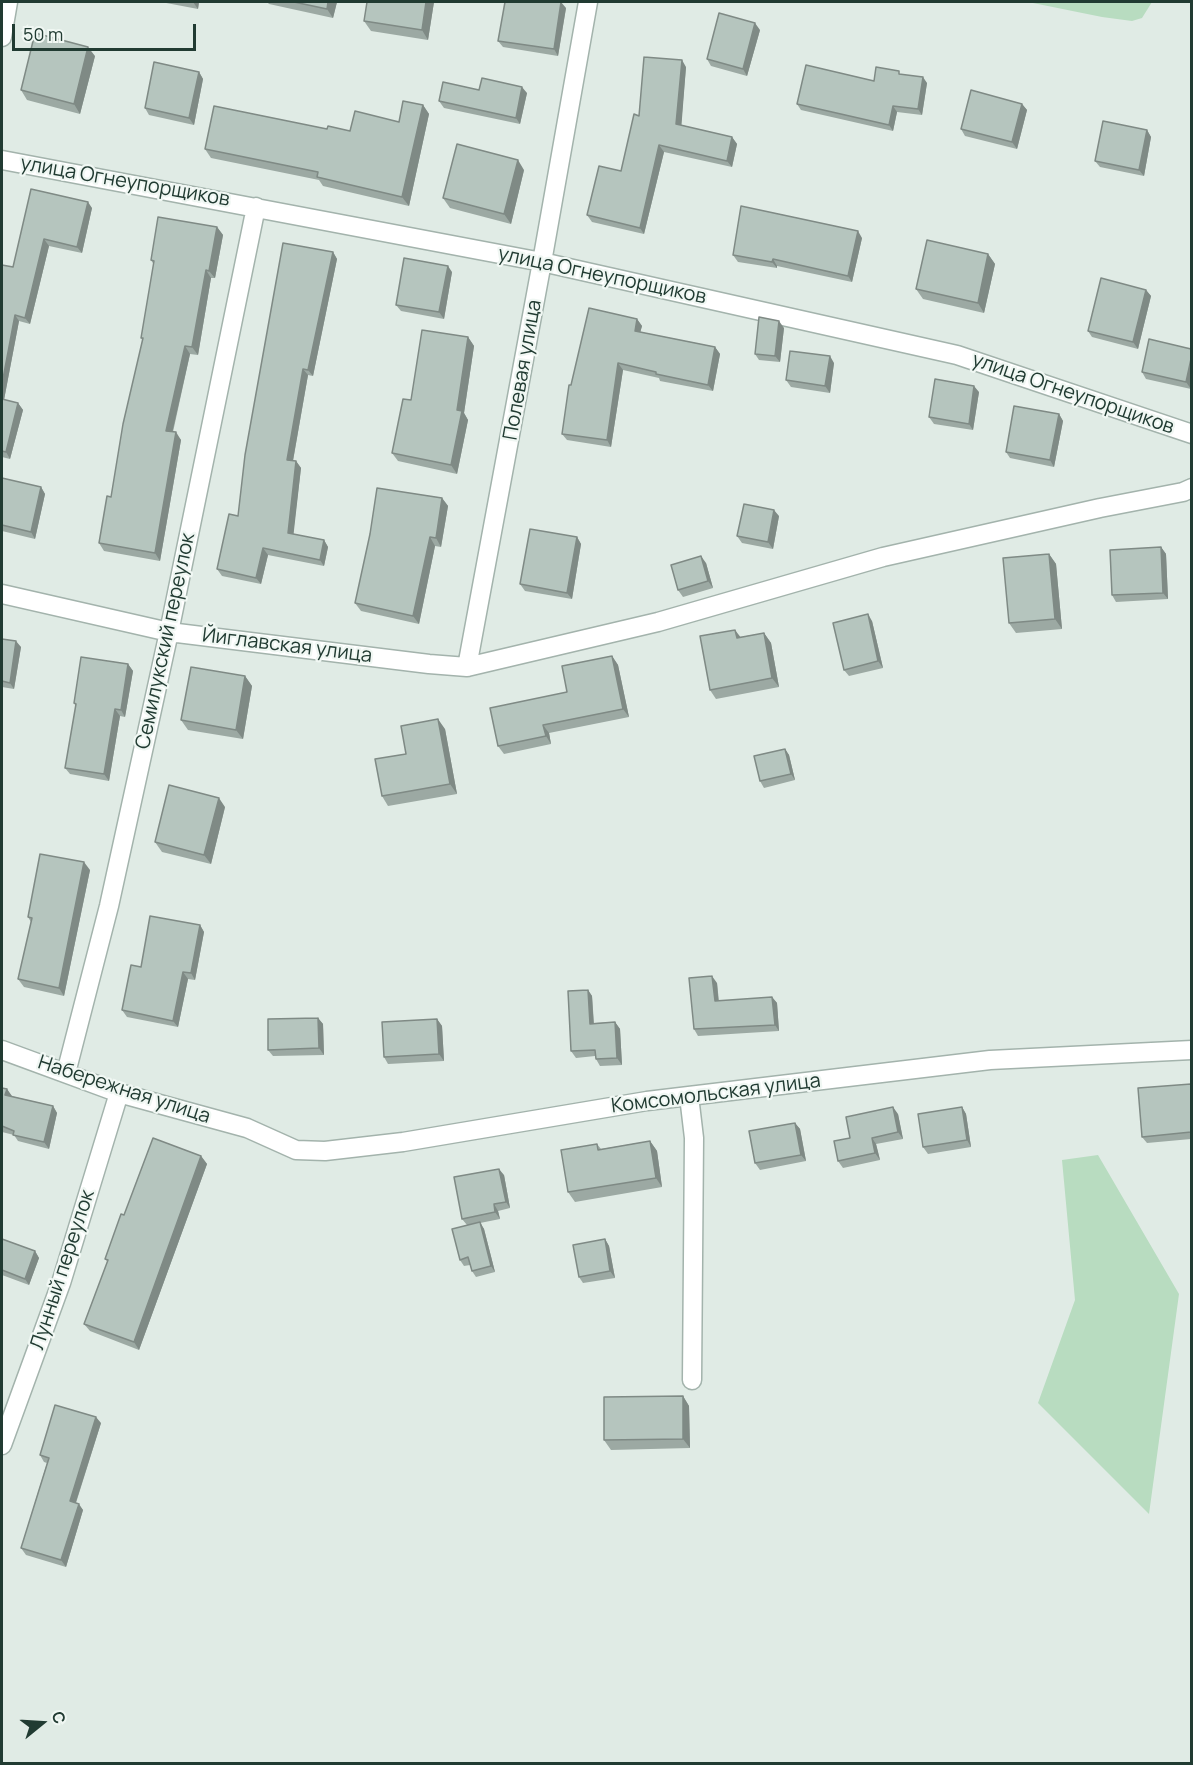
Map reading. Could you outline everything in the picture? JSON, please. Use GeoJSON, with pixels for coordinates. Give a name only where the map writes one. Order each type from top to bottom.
{"type":"FeatureCollection","features":[{"type":"Feature","properties":{"kind":"street"},"geometry":{"type":"LineString","coordinates":[[2,38],[8,2]]}},
{"type":"Feature","properties":{"kind":"street","name":"Полевая улица"},"geometry":{"type":"LineString","coordinates":[[467,667],[588,2]]}},
{"type":"Feature","properties":{"kind":"street","name":"улица Огнеупорщиков"},"geometry":{"type":"LineString","coordinates":[[2,159],[542,262],[957,355],[1191,434]]}},
{"type":"Feature","properties":{"kind":"street","name":"Семилукский переулок"},"geometry":{"type":"LineString","coordinates":[[66,1073],[109,906],[169,632],[256,207]]}},
{"type":"Feature","properties":{"kind":"street","name":"Йиглавская улица"},"geometry":{"type":"LineString","coordinates":[[2,594],[169,632],[467,667],[658,622],[883,557],[1100,507],[1183,492],[1191,488]]}},
{"type":"Feature","properties":{"kind":"street","name":"Набережная улица"},"geometry":{"type":"LineString","coordinates":[[2,1050],[119,1093],[247,1128]]}},
{"type":"Feature","properties":{"kind":"street","name":"Комсомольская улица"},"geometry":{"type":"LineString","coordinates":[[247,1128],[296,1150],[325,1151],[404,1142],[647,1101],[990,1060],[1191,1050]]}},
{"type":"Feature","properties":{"kind":"street","name":"Лунный переулок"},"geometry":{"type":"LineString","coordinates":[[2,1445],[61,1284],[119,1093]]}},
{"type":"Feature","properties":{"kind":"street"},"geometry":{"type":"LineString","coordinates":[[689,1096],[694,1138],[692,1380]]}},
{"type":"Feature","properties":{"kind":"green space"},"geometry":{"type":"Polygon","coordinates":[[[1028,2],[1152,2],[1142,18],[1132,21],[1028,2]]]}},
{"type":"Feature","properties":{"kind":"green space"},"geometry":{"type":"Polygon","coordinates":[[[1098,1155],[1179,1294],[1149,1514],[1038,1403],[1075,1300],[1062,1160],[1098,1155]]]}},
{"type":"Feature","properties":{"kind":"building"},"geometry":{"type":"Polygon","coordinates":[[[294,2],[328,2],[327,9],[294,2]]]}},
{"type":"Feature","properties":{"kind":"building"},"geometry":{"type":"Polygon","coordinates":[[[367,2],[426,2],[422,30],[364,21],[367,2]]]}},
{"type":"Feature","properties":{"kind":"building"},"geometry":{"type":"Polygon","coordinates":[[[505,2],[561,2],[554,49],[498,41],[505,2]]]}},
{"type":"Feature","properties":{"kind":"building"},"geometry":{"type":"Polygon","coordinates":[[[719,13],[755,23],[743,69],[707,59],[719,13]]]}},
{"type":"Feature","properties":{"kind":"building"},"geometry":{"type":"Polygon","coordinates":[[[35,33],[88,47],[74,104],[21,90],[35,33]]]}},
{"type":"Feature","properties":{"kind":"building"},"geometry":{"type":"Polygon","coordinates":[[[644,57],[682,60],[676,124],[732,137],[727,161],[659,145],[640,228],[587,215],[599,166],[621,171],[634,114],[639,116],[644,57]]]}},
{"type":"Feature","properties":{"kind":"building"},"geometry":{"type":"Polygon","coordinates":[[[154,62],[199,72],[189,118],[145,108],[154,62]]]}},
{"type":"Feature","properties":{"kind":"building"},"geometry":{"type":"Polygon","coordinates":[[[806,65],[874,81],[876,67],[899,71],[899,74],[923,77],[918,109],[893,106],[889,125],[797,104],[806,65]]]}},
{"type":"Feature","properties":{"kind":"building"},"geometry":{"type":"Polygon","coordinates":[[[482,78],[522,87],[516,118],[439,101],[443,82],[479,90],[482,78]]]}},
{"type":"Feature","properties":{"kind":"building"},"geometry":{"type":"Polygon","coordinates":[[[971,90],[1022,104],[1012,142],[961,129],[971,90]]]}},
{"type":"Feature","properties":{"kind":"building"},"geometry":{"type":"Polygon","coordinates":[[[403,101],[423,105],[402,197],[317,177],[318,172],[205,149],[214,106],[327,129],[328,126],[350,131],[355,111],[399,122],[403,101]]]}},
{"type":"Feature","properties":{"kind":"building"},"geometry":{"type":"Polygon","coordinates":[[[1103,121],[1147,130],[1139,170],[1095,161],[1103,121]]]}},
{"type":"Feature","properties":{"kind":"building"},"geometry":{"type":"Polygon","coordinates":[[[457,144],[518,160],[504,214],[443,198],[457,144]]]}},
{"type":"Feature","properties":{"kind":"building"},"geometry":{"type":"Polygon","coordinates":[[[31,189],[88,202],[77,247],[44,239],[25,318],[15,315],[2,384],[2,265],[13,267],[31,189]]]}},
{"type":"Feature","properties":{"kind":"building"},"geometry":{"type":"Polygon","coordinates":[[[741,206],[858,231],[848,276],[773,259],[772,262],[733,255],[741,206]]]}},
{"type":"Feature","properties":{"kind":"building"},"geometry":{"type":"Polygon","coordinates":[[[158,217],[217,227],[209,271],[206,270],[192,347],[185,346],[166,431],[176,432],[155,553],[99,543],[107,496],[111,497],[123,424],[143,338],[141,338],[154,261],[151,260],[158,217]]]}},
{"type":"Feature","properties":{"kind":"building"},"geometry":{"type":"Polygon","coordinates":[[[927,240],[988,254],[978,303],[916,289],[927,240]]]}},
{"type":"Feature","properties":{"kind":"building"},"geometry":{"type":"Polygon","coordinates":[[[283,243],[333,252],[308,370],[303,369],[287,460],[296,461],[288,533],[324,540],[320,560],[263,548],[256,578],[217,569],[229,514],[238,516],[245,455],[283,243]]]}},
{"type":"Feature","properties":{"kind":"building"},"geometry":{"type":"Polygon","coordinates":[[[404,258],[448,266],[439,312],[396,305],[404,258]]]}},
{"type":"Feature","properties":{"kind":"building"},"geometry":{"type":"Polygon","coordinates":[[[1101,278],[1146,290],[1133,342],[1088,331],[1101,278]]]}},
{"type":"Feature","properties":{"kind":"building"},"geometry":{"type":"Polygon","coordinates":[[[589,308],[637,319],[635,331],[715,347],[708,385],[618,363],[607,440],[562,434],[569,385],[571,385],[589,308]]]}},
{"type":"Feature","properties":{"kind":"building"},"geometry":{"type":"Polygon","coordinates":[[[759,317],[779,321],[775,356],[755,354],[759,317]]]}},
{"type":"Feature","properties":{"kind":"building"},"geometry":{"type":"Polygon","coordinates":[[[422,330],[468,337],[457,410],[462,411],[451,465],[392,453],[403,399],[411,400],[422,330]]]}},
{"type":"Feature","properties":{"kind":"building"},"geometry":{"type":"Polygon","coordinates":[[[1149,339],[1191,349],[1186,382],[1142,372],[1149,339]]]}},
{"type":"Feature","properties":{"kind":"building"},"geometry":{"type":"Polygon","coordinates":[[[790,351],[830,356],[825,386],[786,380],[790,351]]]}},
{"type":"Feature","properties":{"kind":"building"},"geometry":{"type":"Polygon","coordinates":[[[935,379],[974,386],[969,424],[929,417],[935,379]]]}},
{"type":"Feature","properties":{"kind":"building"},"geometry":{"type":"Polygon","coordinates":[[[2,399],[18,403],[6,452],[2,451],[2,399]]]}},
{"type":"Feature","properties":{"kind":"building"},"geometry":{"type":"Polygon","coordinates":[[[1014,406],[1059,414],[1050,460],[1006,452],[1014,406]]]}},
{"type":"Feature","properties":{"kind":"building"},"geometry":{"type":"Polygon","coordinates":[[[2,478],[41,487],[31,532],[2,525],[2,478]]]}},
{"type":"Feature","properties":{"kind":"building"},"geometry":{"type":"Polygon","coordinates":[[[377,488],[442,498],[436,538],[430,537],[413,616],[355,603],[377,488]]]}},
{"type":"Feature","properties":{"kind":"building"},"geometry":{"type":"Polygon","coordinates":[[[744,504],[774,510],[768,542],[737,536],[744,504]]]}},
{"type":"Feature","properties":{"kind":"building"},"geometry":{"type":"Polygon","coordinates":[[[530,529],[577,537],[567,593],[520,584],[530,529]]]}},
{"type":"Feature","properties":{"kind":"building"},"geometry":{"type":"Polygon","coordinates":[[[1161,547],[1163,593],[1112,595],[1110,550],[1161,547]]]}},
{"type":"Feature","properties":{"kind":"building"},"geometry":{"type":"Polygon","coordinates":[[[1049,554],[1055,619],[1009,623],[1003,558],[1049,554]]]}},
{"type":"Feature","properties":{"kind":"building"},"geometry":{"type":"Polygon","coordinates":[[[701,556],[708,581],[678,590],[671,565],[701,556]]]}},
{"type":"Feature","properties":{"kind":"building"},"geometry":{"type":"Polygon","coordinates":[[[868,614],[878,661],[844,670],[833,623],[868,614]]]}},
{"type":"Feature","properties":{"kind":"building"},"geometry":{"type":"Polygon","coordinates":[[[735,630],[737,638],[764,633],[772,678],[710,690],[700,636],[735,630]]]}},
{"type":"Feature","properties":{"kind":"building"},"geometry":{"type":"Polygon","coordinates":[[[2,639],[16,641],[10,683],[2,681],[2,639]]]}},
{"type":"Feature","properties":{"kind":"building"},"geometry":{"type":"Polygon","coordinates":[[[612,656],[623,709],[543,725],[546,736],[498,746],[490,708],[567,692],[562,666],[612,656]]]}},
{"type":"Feature","properties":{"kind":"building"},"geometry":{"type":"Polygon","coordinates":[[[81,657],[128,664],[121,710],[115,709],[104,774],[65,768],[81,657]]]}},
{"type":"Feature","properties":{"kind":"building"},"geometry":{"type":"Polygon","coordinates":[[[191,667],[245,676],[236,730],[181,720],[191,667]]]}},
{"type":"Feature","properties":{"kind":"building"},"geometry":{"type":"Polygon","coordinates":[[[438,719],[450,784],[382,796],[375,759],[406,754],[401,726],[438,719]]]}},
{"type":"Feature","properties":{"kind":"building"},"geometry":{"type":"Polygon","coordinates":[[[785,749],[791,774],[760,781],[754,756],[785,749]]]}},
{"type":"Feature","properties":{"kind":"building"},"geometry":{"type":"Polygon","coordinates":[[[169,785],[219,798],[204,855],[155,842],[169,785]]]}},
{"type":"Feature","properties":{"kind":"building"},"geometry":{"type":"Polygon","coordinates":[[[40,854],[84,862],[59,988],[18,979],[32,918],[28,917],[40,854]]]}},
{"type":"Feature","properties":{"kind":"building"},"geometry":{"type":"Polygon","coordinates":[[[150,916],[200,925],[191,973],[183,972],[173,1021],[122,1010],[131,965],[141,967],[150,916]]]}},
{"type":"Feature","properties":{"kind":"building"},"geometry":{"type":"Polygon","coordinates":[[[712,976],[715,1001],[772,997],[775,1025],[694,1029],[689,978],[712,976]]]}},
{"type":"Feature","properties":{"kind":"building"},"geometry":{"type":"Polygon","coordinates":[[[588,990],[590,1024],[615,1022],[617,1058],[596,1059],[595,1050],[571,1051],[568,991],[588,990]]]}},
{"type":"Feature","properties":{"kind":"building"},"geometry":{"type":"Polygon","coordinates":[[[318,1018],[319,1048],[268,1050],[268,1019],[318,1018]]]}},
{"type":"Feature","properties":{"kind":"building"},"geometry":{"type":"Polygon","coordinates":[[[437,1019],[439,1054],[384,1057],[382,1022],[437,1019]]]}},
{"type":"Feature","properties":{"kind":"building"},"geometry":{"type":"Polygon","coordinates":[[[1191,1084],[1191,1132],[1142,1137],[1138,1088],[1191,1084]]]}},
{"type":"Feature","properties":{"kind":"building"},"geometry":{"type":"Polygon","coordinates":[[[2,1088],[7,1089],[5,1095],[53,1106],[44,1142],[13,1135],[14,1131],[2,1126],[2,1088]]]}},
{"type":"Feature","properties":{"kind":"building"},"geometry":{"type":"Polygon","coordinates":[[[893,1107],[898,1132],[872,1138],[875,1153],[838,1161],[834,1141],[850,1138],[846,1117],[893,1107]]]}},
{"type":"Feature","properties":{"kind":"building"},"geometry":{"type":"Polygon","coordinates":[[[962,1107],[967,1140],[923,1147],[918,1114],[962,1107]]]}},
{"type":"Feature","properties":{"kind":"building"},"geometry":{"type":"Polygon","coordinates":[[[795,1123],[801,1155],[755,1163],[749,1131],[795,1123]]]}},
{"type":"Feature","properties":{"kind":"building"},"geometry":{"type":"Polygon","coordinates":[[[153,1138],[201,1156],[134,1342],[84,1324],[108,1260],[105,1259],[121,1214],[124,1215],[153,1138]]]}},
{"type":"Feature","properties":{"kind":"building"},"geometry":{"type":"Polygon","coordinates":[[[650,1141],[656,1178],[568,1192],[561,1150],[597,1144],[598,1150],[650,1141]]]}},
{"type":"Feature","properties":{"kind":"building"},"geometry":{"type":"Polygon","coordinates":[[[499,1169],[506,1202],[494,1204],[495,1212],[462,1219],[454,1177],[499,1169]]]}},
{"type":"Feature","properties":{"kind":"building"},"geometry":{"type":"Polygon","coordinates":[[[480,1222],[491,1266],[472,1271],[468,1257],[460,1260],[452,1229],[480,1222]]]}},
{"type":"Feature","properties":{"kind":"building"},"geometry":{"type":"Polygon","coordinates":[[[2,1239],[35,1251],[25,1279],[2,1270],[2,1239]]]}},
{"type":"Feature","properties":{"kind":"building"},"geometry":{"type":"Polygon","coordinates":[[[605,1239],[610,1271],[579,1277],[573,1245],[605,1239]]]}},
{"type":"Feature","properties":{"kind":"building"},"geometry":{"type":"Polygon","coordinates":[[[683,1396],[683,1439],[604,1440],[604,1397],[683,1396]]]}},
{"type":"Feature","properties":{"kind":"building"},"geometry":{"type":"Polygon","coordinates":[[[55,1405],[96,1417],[70,1501],[79,1504],[61,1560],[21,1548],[49,1458],[40,1455],[55,1405]]]}}]}
